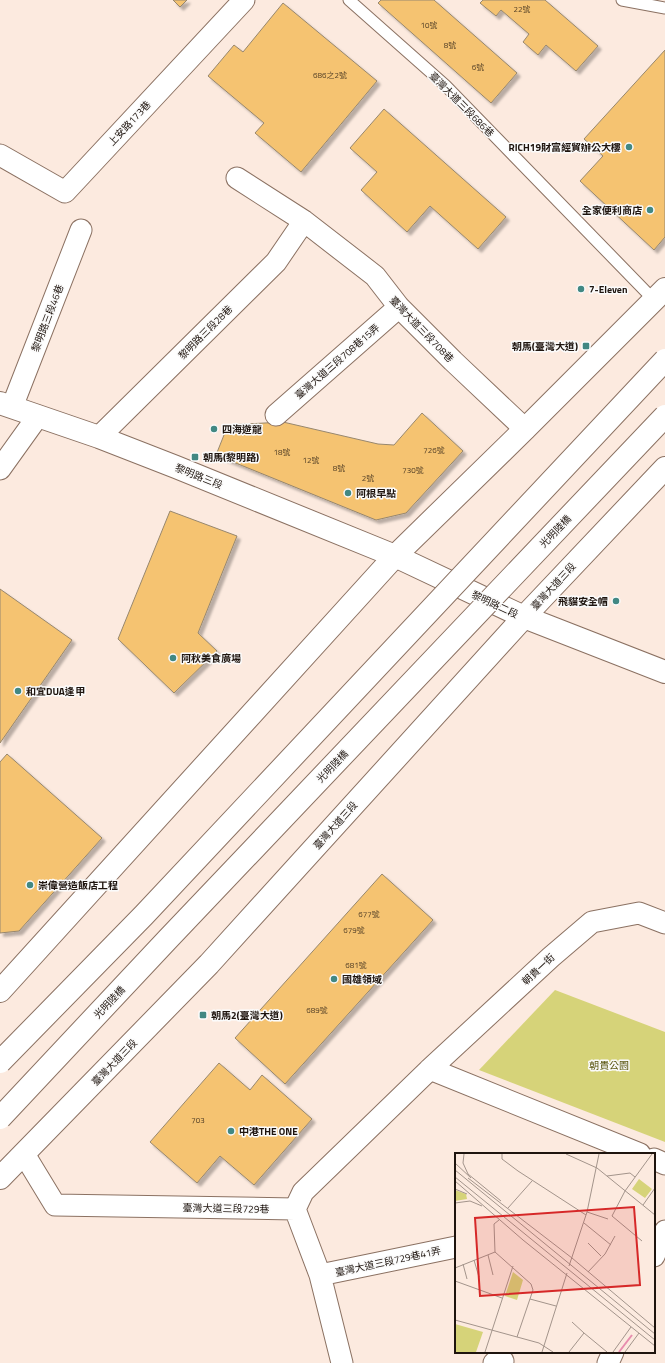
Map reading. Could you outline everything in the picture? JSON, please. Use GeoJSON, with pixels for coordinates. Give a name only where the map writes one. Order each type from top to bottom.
{"type":"FeatureCollection","features":[{"type":"Feature","properties":{"kind":"main road"},"geometry":{"type":"LineString","coordinates":[[0,991],[395,556],[525,429],[659,294]]}},
{"type":"Feature","properties":{"kind":"main road"},"geometry":{"type":"LineString","coordinates":[[0,1062],[144,915],[665,360]]}},
{"type":"Feature","properties":{"kind":"main road","name":"黎明路三段"},"geometry":{"type":"LineString","coordinates":[[6,405],[99,437],[395,556]]}},
{"type":"Feature","properties":{"kind":"main road","name":"光明陸橋"},"geometry":{"type":"LineString","coordinates":[[0,1118],[178,928],[665,416]]}},
{"type":"Feature","properties":{"kind":"main road","name":"臺灣大道三段"},"geometry":{"type":"LineString","coordinates":[[0,1178],[215,958],[524,617],[665,468]]}},
{"type":"Feature","properties":{"kind":"main road","name":"黎明路二段"},"geometry":{"type":"LineString","coordinates":[[395,556],[524,617],[665,672]]}},
{"type":"Feature","properties":{"kind":"street","name":"上安路173巷"},"geometry":{"type":"LineString","coordinates":[[0,155],[65,192],[244,0]]}},
{"type":"Feature","properties":{"kind":"street","name":"臺灣大道三段708巷"},"geometry":{"type":"LineString","coordinates":[[236,178],[304,221],[376,276],[399,307],[453,361],[525,429]]}},
{"type":"Feature","properties":{"kind":"street","name":"黎明路三段28巷"},"geometry":{"type":"LineString","coordinates":[[99,437],[276,262],[304,221]]}},
{"type":"Feature","properties":{"kind":"street","name":"黎明路三段46巷"},"geometry":{"type":"LineString","coordinates":[[6,405],[81,230]]}},
{"type":"Feature","properties":{"kind":"street","name":"臺灣大道三段708巷15弄"},"geometry":{"type":"LineString","coordinates":[[276,415],[399,307]]}},
{"type":"Feature","properties":{"kind":"street"},"geometry":{"type":"LineString","coordinates":[[0,469],[38,416]]}},
{"type":"Feature","properties":{"kind":"street","name":"朝貴一街"},"geometry":{"type":"LineString","coordinates":[[296,1209],[304,1192],[430,1069],[550,957],[592,922],[639,914],[665,923]]}},
{"type":"Feature","properties":{"kind":"street"},"geometry":{"type":"LineString","coordinates":[[430,1069],[638,1153]]}},
{"type":"Feature","properties":{"kind":"street","name":"臺灣大道三段729巷"},"geometry":{"type":"LineString","coordinates":[[24,1154],[55,1205],[296,1209]]}},
{"type":"Feature","properties":{"kind":"street"},"geometry":{"type":"LineString","coordinates":[[655,1160],[665,1164]]}},
{"type":"Feature","properties":{"kind":"street"},"geometry":{"type":"LineString","coordinates":[[296,1209],[320,1276],[342,1363]]}},
{"type":"Feature","properties":{"kind":"street"},"geometry":{"type":"LineString","coordinates":[[655,1254],[665,1231]]}},
{"type":"Feature","properties":{"kind":"street","name":"臺灣大道三段729巷41弄"},"geometry":{"type":"LineString","coordinates":[[320,1276],[455,1247]]}},
{"type":"Feature","properties":{"kind":"street"},"geometry":{"type":"LineString","coordinates":[[608,1363],[613,1353]]}},
{"type":"Feature","properties":{"kind":"lane","name":"臺灣大道三段686巷"},"geometry":{"type":"LineString","coordinates":[[349,0],[445,85],[659,294]]}},
{"type":"Feature","properties":{"kind":"lane"},"geometry":{"type":"LineString","coordinates":[[622,0],[665,8]]}},
{"type":"Feature","properties":{"kind":"green space","name":"朝貴公園"},"geometry":{"type":"Polygon","coordinates":[[[555,990],[665,1032],[665,1142],[479,1070],[555,990]]]}},
{"type":"Feature","properties":{"kind":"building"},"geometry":{"type":"Polygon","coordinates":[[[173,0],[187,0],[180,7],[173,0]]]}},
{"type":"Feature","properties":{"kind":"building"},"geometry":{"type":"Polygon","coordinates":[[[381,0],[434,0],[517,73],[491,103],[378,3],[381,0]]]}},
{"type":"Feature","properties":{"kind":"building"},"geometry":{"type":"Polygon","coordinates":[[[483,0],[545,0],[598,46],[576,71],[546,45],[538,55],[523,42],[529,34],[501,10],[496,16],[480,3],[483,0]]]}},
{"type":"Feature","properties":{"kind":"building"},"geometry":{"type":"Polygon","coordinates":[[[283,3],[377,81],[301,172],[255,133],[264,123],[208,76],[234,45],[243,52],[283,3]]]}},
{"type":"Feature","properties":{"kind":"building","name":"RICH19財富經貿辦公大樓"},"geometry":{"type":"Polygon","coordinates":[[[665,50],[665,237],[654,250],[580,181],[603,156],[584,139],[665,50]]]}},
{"type":"Feature","properties":{"kind":"building"},"geometry":{"type":"Polygon","coordinates":[[[384,109],[506,217],[478,249],[430,206],[407,232],[361,190],[377,172],[350,148],[384,109]]]}},
{"type":"Feature","properties":{"kind":"building"},"geometry":{"type":"Polygon","coordinates":[[[422,413],[463,451],[406,513],[376,520],[216,455],[228,425],[283,422],[378,444],[394,445],[422,413]]]}},
{"type":"Feature","properties":{"kind":"building"},"geometry":{"type":"Polygon","coordinates":[[[170,511],[237,536],[198,633],[217,651],[174,693],[118,639],[170,511]]]}},
{"type":"Feature","properties":{"kind":"building","name":"和宜DUA逢甲"},"geometry":{"type":"Polygon","coordinates":[[[0,589],[72,640],[0,743],[0,589]]]}},
{"type":"Feature","properties":{"kind":"building","name":"崇偉營造飯店工程"},"geometry":{"type":"Polygon","coordinates":[[[7,754],[102,838],[19,931],[0,933],[0,762],[7,754]]]}},
{"type":"Feature","properties":{"kind":"building","name":"國雄領域"},"geometry":{"type":"Polygon","coordinates":[[[382,874],[433,920],[285,1084],[235,1038],[382,874]]]}},
{"type":"Feature","properties":{"kind":"building","name":"中港THE ONE"},"geometry":{"type":"Polygon","coordinates":[[[219,1063],[250,1090],[262,1075],[312,1119],[254,1185],[220,1156],[197,1183],[150,1142],[219,1063]]]}},
{"type":"Feature","properties":{"kind":"place","name":"RICH19財富經貿辦公大樓"},"geometry":{"type":"Point","coordinates":[629,147]}},
{"type":"Feature","properties":{"kind":"place","name":"全家便利商店"},"geometry":{"type":"Point","coordinates":[650,210]}},
{"type":"Feature","properties":{"kind":"place","name":"7-Eleven"},"geometry":{"type":"Point","coordinates":[581,289]}},
{"type":"Feature","properties":{"kind":"place","name":"朝馬(臺灣大道)"},"geometry":{"type":"Point","coordinates":[586,346]}},
{"type":"Feature","properties":{"kind":"place","name":"四海遊龍"},"geometry":{"type":"Point","coordinates":[214,429]}},
{"type":"Feature","properties":{"kind":"place","name":"朝馬(黎明路)"},"geometry":{"type":"Point","coordinates":[195,457]}},
{"type":"Feature","properties":{"kind":"place","name":"阿根早點"},"geometry":{"type":"Point","coordinates":[348,493]}},
{"type":"Feature","properties":{"kind":"place","name":"飛貓安全帽"},"geometry":{"type":"Point","coordinates":[616,601]}},
{"type":"Feature","properties":{"kind":"place","name":"阿秋美食廣場"},"geometry":{"type":"Point","coordinates":[173,658]}},
{"type":"Feature","properties":{"kind":"place","name":"和宜DUA逢甲"},"geometry":{"type":"Point","coordinates":[18,691]}},
{"type":"Feature","properties":{"kind":"place","name":"崇偉營造飯店工程"},"geometry":{"type":"Point","coordinates":[30,885]}},
{"type":"Feature","properties":{"kind":"place","name":"國雄領域"},"geometry":{"type":"Point","coordinates":[334,979]}},
{"type":"Feature","properties":{"kind":"place","name":"朝馬2(臺灣大道)"},"geometry":{"type":"Point","coordinates":[203,1015]}},
{"type":"Feature","properties":{"kind":"place","name":"中港THE ONE"},"geometry":{"type":"Point","coordinates":[231,1131]}}]}
